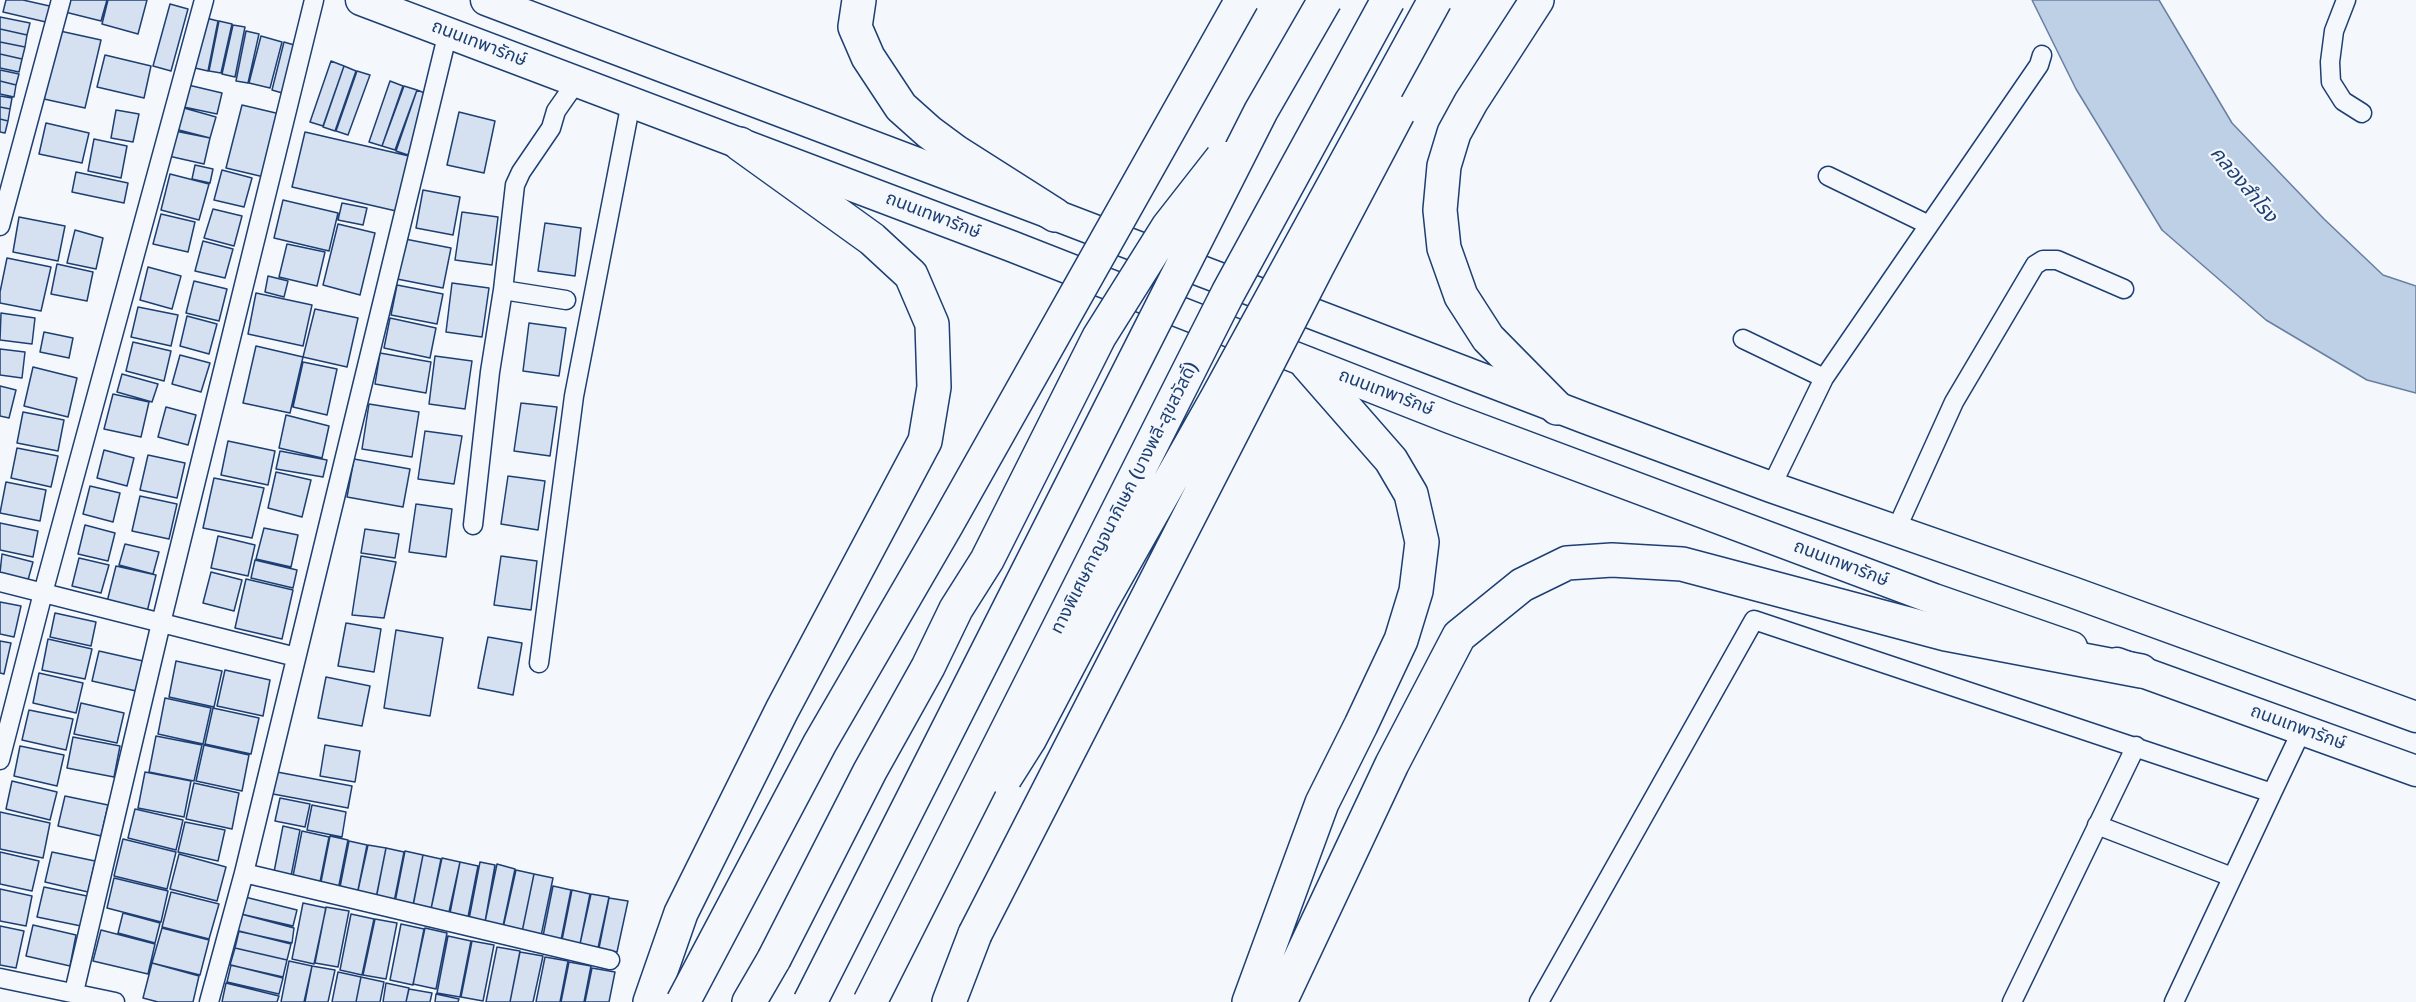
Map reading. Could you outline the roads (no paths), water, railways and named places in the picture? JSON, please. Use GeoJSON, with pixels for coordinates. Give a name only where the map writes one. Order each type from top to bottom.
{"type":"FeatureCollection","features":[{"type":"Feature","properties":{"kind":"highway"},"geometry":{"type":"LineString","coordinates":[[859,0],[855,27],[868,57],[901,107],[956,152],[1055,215]]}},
{"type":"Feature","properties":{"kind":"highway"},"geometry":{"type":"LineString","coordinates":[[683,1002],[820,743],[947,524],[1242,0]]}},
{"type":"Feature","properties":{"kind":"highway"},"geometry":{"type":"LineString","coordinates":[[810,1002],[1261,111],[1325,0]]}},
{"type":"Feature","properties":{"kind":"highway","name":"ทางพิเศษกาญจนาภิเษก (บางพลี-สุขสวัสดิ์)"},"geometry":{"type":"LineString","coordinates":[[870,1002],[1228,293],[1388,0]]}},
{"type":"Feature","properties":{"kind":"highway"},"geometry":{"type":"LineString","coordinates":[[912,921],[1029,740],[1100,605],[1223,387],[1435,0]]}},
{"type":"Feature","properties":{"kind":"highway"},"geometry":{"type":"LineString","coordinates":[[949,1002],[975,934],[1317,267],[1458,0]]}},
{"type":"Feature","properties":{"kind":"highway"},"geometry":{"type":"LineString","coordinates":[[1537,0],[1471,102],[1454,133],[1444,166],[1441,199],[1444,248],[1461,296],[1488,338],[1557,408]]}},
{"type":"Feature","properties":{"kind":"highway"},"geometry":{"type":"LineString","coordinates":[[749,1002],[774,959],[870,771],[928,668],[956,609],[987,560],[1099,338],[1168,227],[1261,111]]}},
{"type":"Feature","properties":{"kind":"highway"},"geometry":{"type":"LineString","coordinates":[[650,1002],[681,913],[782,710],[925,441],[934,387],[932,324],[911,275],[872,239],[740,144]]}},
{"type":"Feature","properties":{"kind":"highway"},"geometry":{"type":"LineString","coordinates":[[1249,1002],[1322,803],[1401,640],[1416,591],[1422,542],[1411,494],[1391,460],[1307,364]]}},
{"type":"Feature","properties":{"kind":"highway"},"geometry":{"type":"LineString","coordinates":[[1280,1002],[1392,764],[1460,636],[1522,585],[1567,562],[1612,560],[1682,564],[1946,634],[2141,671]]}},
{"type":"Feature","properties":{"kind":"main road","name":"ถนนเทพารักษ์"},"geometry":{"type":"LineString","coordinates":[[361,0],[1011,246],[1307,364],[1934,599],[2416,771]]}},
{"type":"Feature","properties":{"kind":"main road"},"geometry":{"type":"LineString","coordinates":[[486,0],[1557,408],[2416,717]]}},
{"type":"Feature","properties":{"kind":"street"},"geometry":{"type":"LineString","coordinates":[[0,226],[61,0]]}},
{"type":"Feature","properties":{"kind":"street"},"geometry":{"type":"LineString","coordinates":[[0,760],[204,0]]}},
{"type":"Feature","properties":{"kind":"street"},"geometry":{"type":"LineString","coordinates":[[74,992],[161,623],[314,0]]}},
{"type":"Feature","properties":{"kind":"street"},"geometry":{"type":"LineString","coordinates":[[2346,0],[2334,32],[2330,62],[2331,82],[2343,101],[2362,113]]}},
{"type":"Feature","properties":{"kind":"street"},"geometry":{"type":"LineString","coordinates":[[209,1002],[244,873],[448,32]]}},
{"type":"Feature","properties":{"kind":"street"},"geometry":{"type":"LineString","coordinates":[[1772,487],[1824,378],[2039,65],[2042,56]]}},
{"type":"Feature","properties":{"kind":"street"},"geometry":{"type":"LineString","coordinates":[[473,525],[490,372],[503,290],[515,186],[521,172],[551,128],[556,111],[577,81]]}},
{"type":"Feature","properties":{"kind":"street"},"geometry":{"type":"LineString","coordinates":[[539,663],[574,396],[631,102]]}},
{"type":"Feature","properties":{"kind":"street"},"geometry":{"type":"LineString","coordinates":[[1828,176],[1929,225]]}},
{"type":"Feature","properties":{"kind":"street"},"geometry":{"type":"LineString","coordinates":[[1896,530],[1954,402],[2035,265],[2043,260],[2057,260],[2124,290]]}},
{"type":"Feature","properties":{"kind":"street"},"geometry":{"type":"LineString","coordinates":[[503,290],[566,300]]}},
{"type":"Feature","properties":{"kind":"street"},"geometry":{"type":"LineString","coordinates":[[1743,339],[1824,378]]}},
{"type":"Feature","properties":{"kind":"street"},"geometry":{"type":"LineString","coordinates":[[0,582],[296,657]]}},
{"type":"Feature","properties":{"kind":"street"},"geometry":{"type":"LineString","coordinates":[[1539,1002],[1754,621],[2272,793]]}},
{"type":"Feature","properties":{"kind":"street"},"geometry":{"type":"LineString","coordinates":[[2174,1002],[2302,730]]}},
{"type":"Feature","properties":{"kind":"street"},"geometry":{"type":"LineString","coordinates":[[2012,1002],[2136,746]]}},
{"type":"Feature","properties":{"kind":"street"},"geometry":{"type":"LineString","coordinates":[[2097,825],[2232,878]]}},
{"type":"Feature","properties":{"kind":"street"},"geometry":{"type":"LineString","coordinates":[[244,873],[610,960]]}},
{"type":"Feature","properties":{"kind":"street"},"geometry":{"type":"LineString","coordinates":[[0,978],[115,1002]]}},
{"type":"Feature","properties":{"kind":"water","name":"คลองสำโรง"},"geometry":{"type":"Polygon","coordinates":[[[2032,0],[2159,0],[2232,123],[2324,219],[2383,275],[2416,286],[2416,393],[2367,380],[2266,320],[2162,230],[2076,89],[2032,0]]]}}]}
